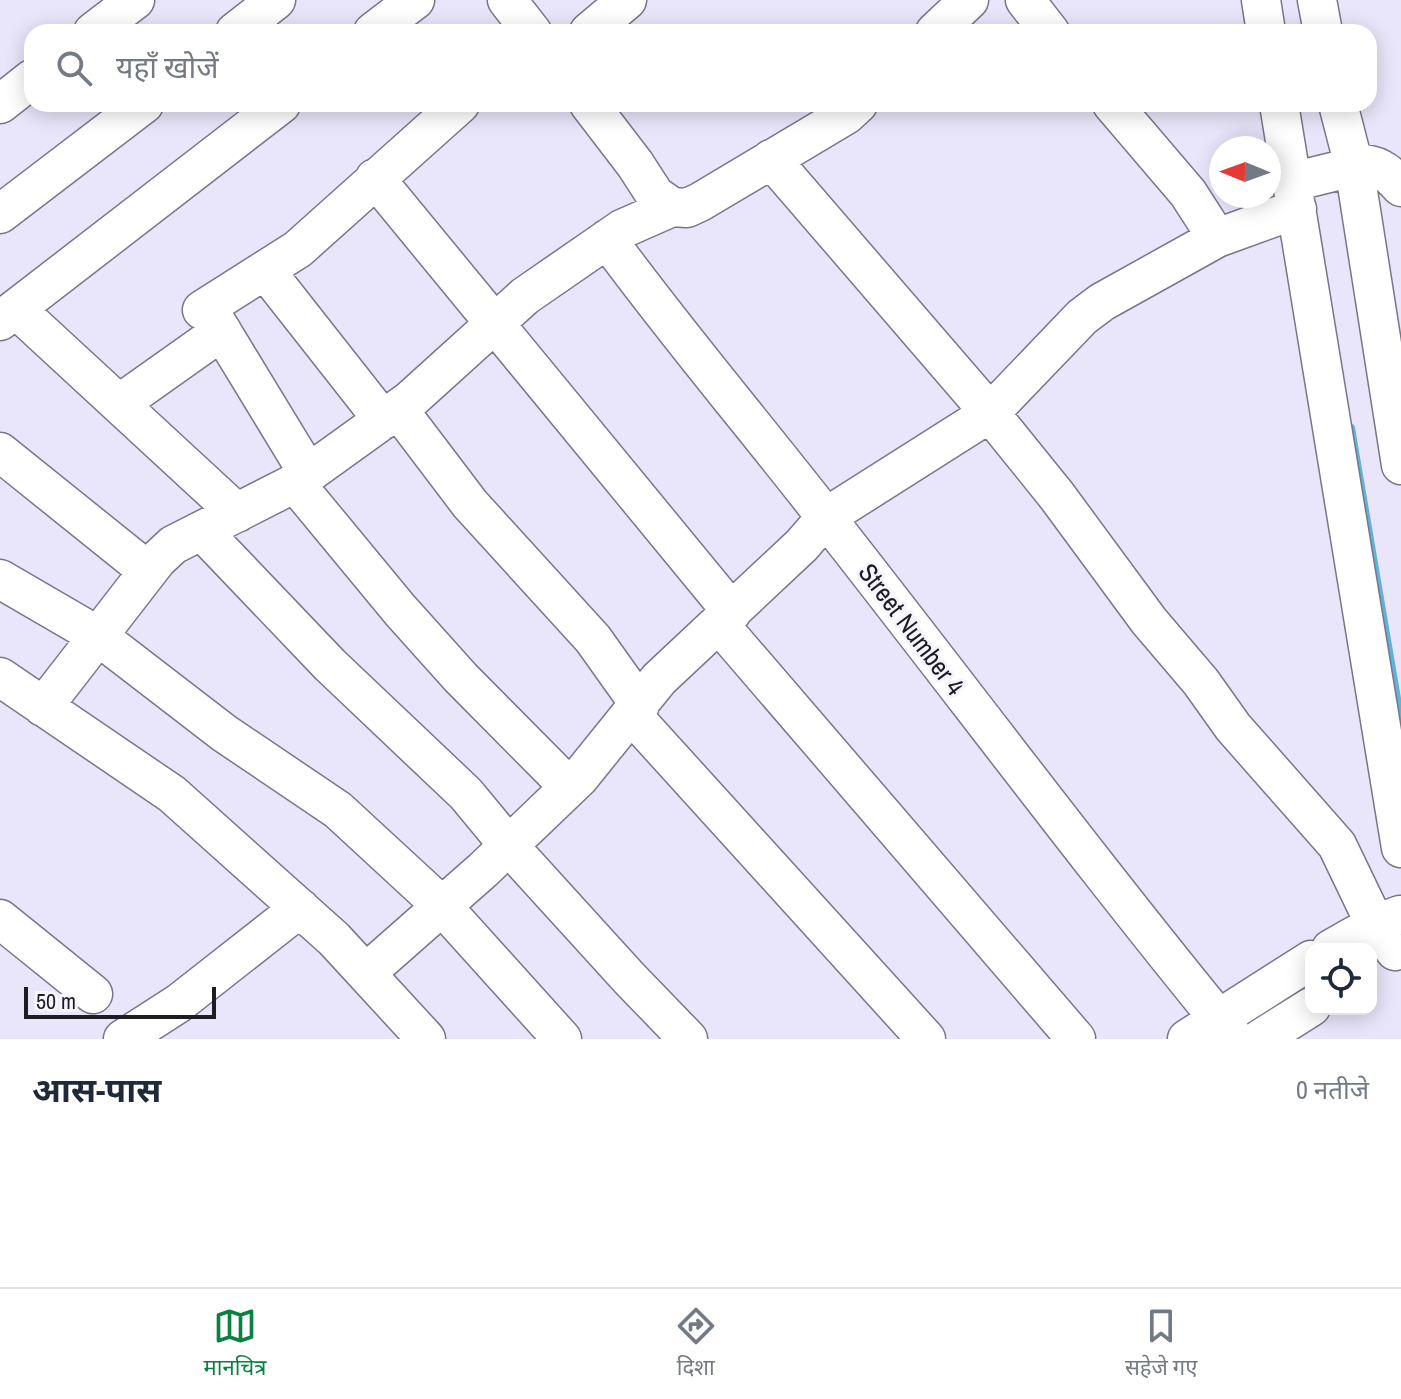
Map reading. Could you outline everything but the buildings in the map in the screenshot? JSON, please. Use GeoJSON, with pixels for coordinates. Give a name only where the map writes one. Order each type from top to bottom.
{"type":"FeatureCollection","features":[{"type":"Feature","properties":{"kind":"street"},"geometry":{"type":"LineString","coordinates":[[104,24],[135,0]]}},
{"type":"Feature","properties":{"kind":"street"},"geometry":{"type":"LineString","coordinates":[[245,24],[276,0]]}},
{"type":"Feature","properties":{"kind":"street"},"geometry":{"type":"LineString","coordinates":[[384,24],[415,0]]}},
{"type":"Feature","properties":{"kind":"street"},"geometry":{"type":"LineString","coordinates":[[507,0],[526,24]]}},
{"type":"Feature","properties":{"kind":"street"},"geometry":{"type":"LineString","coordinates":[[598,24],[627,0]]}},
{"type":"Feature","properties":{"kind":"street"},"geometry":{"type":"LineString","coordinates":[[944,24],[969,0]]}},
{"type":"Feature","properties":{"kind":"street"},"geometry":{"type":"LineString","coordinates":[[1025,0],[1044,24]]}},
{"type":"Feature","properties":{"kind":"street"},"geometry":{"type":"LineString","coordinates":[[1261,0],[1265,24]]}},
{"type":"Feature","properties":{"kind":"street"},"geometry":{"type":"LineString","coordinates":[[1317,0],[1322,24]]}},
{"type":"Feature","properties":{"kind":"street"},"geometry":{"type":"LineString","coordinates":[[0,104],[24,85]]}},
{"type":"Feature","properties":{"kind":"street"},"geometry":{"type":"LineString","coordinates":[[0,214],[134,112]]}},
{"type":"Feature","properties":{"kind":"street"},"geometry":{"type":"LineString","coordinates":[[237,513],[119,404],[8,315],[271,112]]}},
{"type":"Feature","properties":{"kind":"street"},"geometry":{"type":"LineString","coordinates":[[119,404],[210,316],[265,270],[298,249],[451,112]]}},
{"type":"Feature","properties":{"kind":"street"},"geometry":{"type":"LineString","coordinates":[[595,112],[655,195],[672,207]]}},
{"type":"Feature","properties":{"kind":"street"},"geometry":{"type":"LineString","coordinates":[[43,707],[148,571],[173,545],[302,478],[391,414],[525,296],[607,239],[633,223],[672,207],[687,208],[700,202],[849,112]]}},
{"type":"Feature","properties":{"kind":"street"},"geometry":{"type":"LineString","coordinates":[[1119,112],[1188,193],[1217,238]]}},
{"type":"Feature","properties":{"kind":"street"},"geometry":{"type":"LineString","coordinates":[[1286,112],[1346,178],[1401,465]]}},
{"type":"Feature","properties":{"kind":"street"},"geometry":{"type":"LineString","coordinates":[[1339,112],[1401,848]]}},
{"type":"Feature","properties":{"kind":"street"},"geometry":{"type":"LineString","coordinates":[[771,159],[990,413],[1233,727],[1337,845],[1389,941]]}},
{"type":"Feature","properties":{"kind":"street"},"geometry":{"type":"LineString","coordinates":[[375,178],[495,324],[725,618],[1076,1039]]}},
{"type":"Feature","properties":{"kind":"street"},"geometry":{"type":"LineString","coordinates":[[366,973],[509,846],[569,787],[659,679],[826,517],[990,413],[1082,317],[1102,302],[1217,238],[1346,178]]}},
{"type":"Feature","properties":{"kind":"street","name":"Street Number 4"},"geometry":{"type":"LineString","coordinates":[[607,239],[1057,818],[1213,1032]]}},
{"type":"Feature","properties":{"kind":"street"},"geometry":{"type":"LineString","coordinates":[[265,270],[593,639],[636,710],[926,1039]]}},
{"type":"Feature","properties":{"kind":"street"},"geometry":{"type":"LineString","coordinates":[[210,316],[302,478],[400,610],[461,678],[569,787]]}},
{"type":"Feature","properties":{"kind":"street"},"geometry":{"type":"LineString","coordinates":[[0,452],[148,571]]}},
{"type":"Feature","properties":{"kind":"street"},"geometry":{"type":"LineString","coordinates":[[202,531],[330,665],[466,794],[509,846],[688,1039]]}},
{"type":"Feature","properties":{"kind":"street"},"geometry":{"type":"LineString","coordinates":[[0,579],[98,636],[224,733],[338,810],[442,906],[562,1039]]}},
{"type":"Feature","properties":{"kind":"street"},"geometry":{"type":"LineString","coordinates":[[0,677],[172,794],[334,939],[420,1037]]}},
{"type":"Feature","properties":{"kind":"street"},"geometry":{"type":"LineString","coordinates":[[123,1039],[179,1003],[300,908]]}},
{"type":"Feature","properties":{"kind":"street"},"geometry":{"type":"LineString","coordinates":[[0,919],[93,994]]}},
{"type":"Feature","properties":{"kind":"street"},"geometry":{"type":"LineString","coordinates":[[1213,1032],[1305,964]]}},
{"type":"Feature","properties":{"kind":"street"},"geometry":{"type":"LineString","coordinates":[[1260,1039],[1305,1011]]}},
{"type":"Feature","properties":{"kind":"waterway"},"geometry":{"type":"LineString","coordinates":[[1351,428],[1401,722]]}}]}
